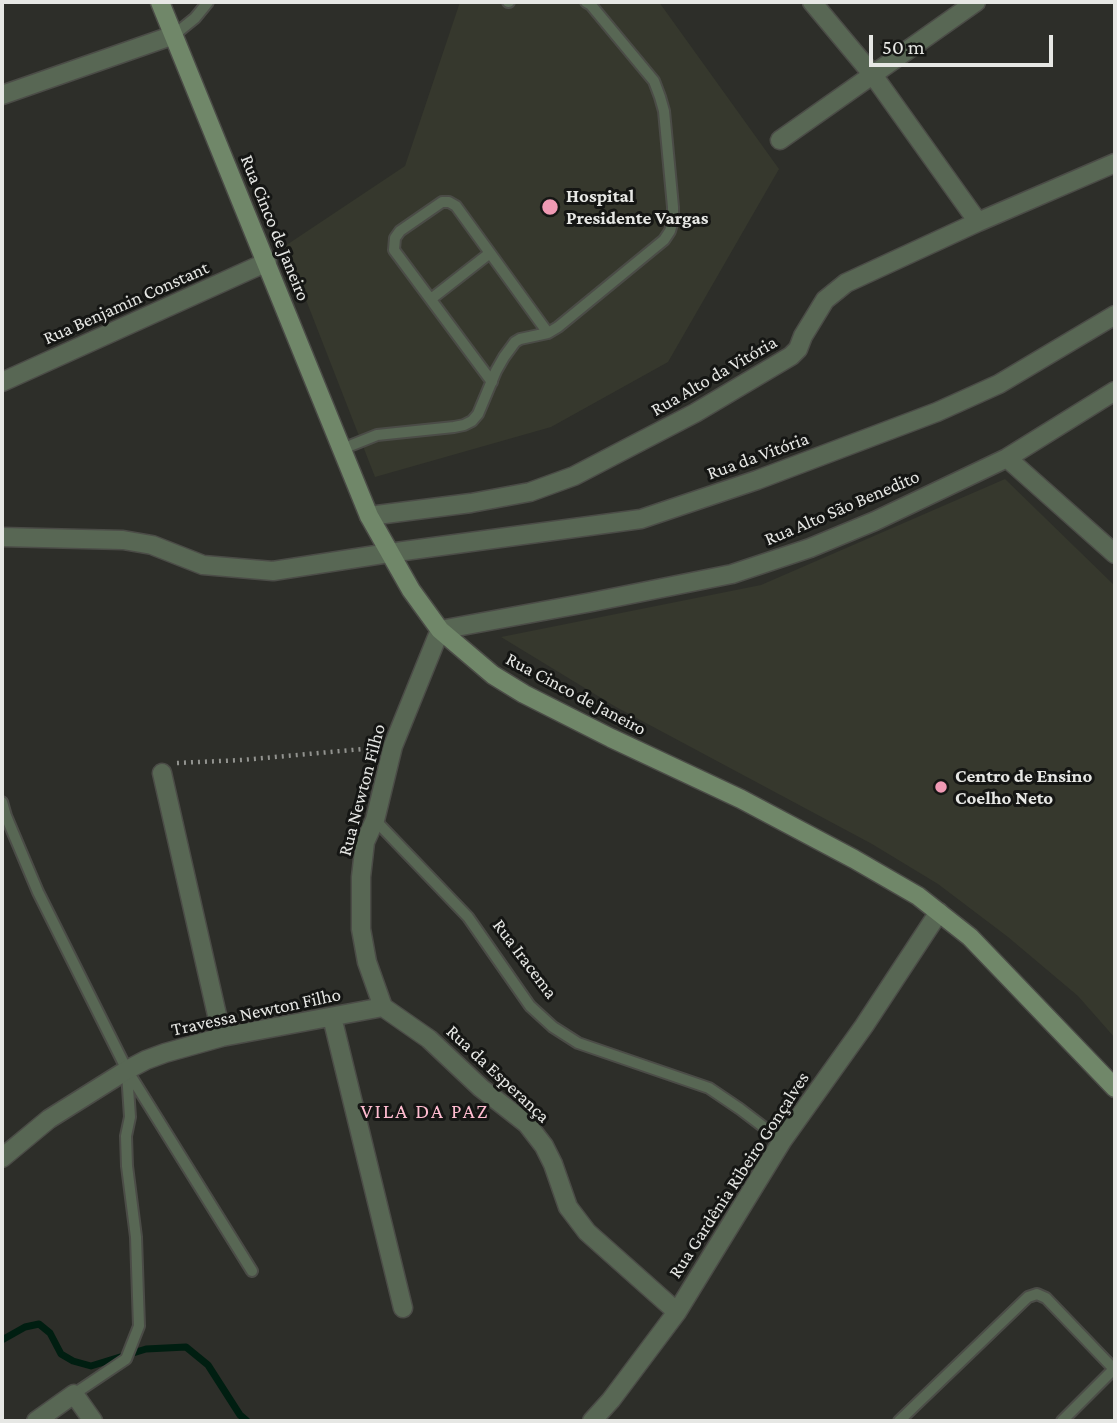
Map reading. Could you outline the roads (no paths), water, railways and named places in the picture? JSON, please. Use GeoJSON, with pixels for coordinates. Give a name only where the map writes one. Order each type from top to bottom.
{"type":"FeatureCollection","features":[{"type":"Feature","properties":{"kind":"main road","name":"Rua Cinco de Janeiro"},"geometry":{"type":"LineString","coordinates":[[160,2],[369,516],[411,590],[440,629],[493,675],[524,694],[752,805],[918,896],[970,937],[1113,1080]]}},
{"type":"Feature","properties":{"kind":"street"},"geometry":{"type":"LineString","coordinates":[[812,2],[873,75],[978,222]]}},
{"type":"Feature","properties":{"kind":"street"},"geometry":{"type":"LineString","coordinates":[[780,140],[976,2]]}},
{"type":"Feature","properties":{"kind":"street"},"geometry":{"type":"LineString","coordinates":[[2,95],[174,35]]}},
{"type":"Feature","properties":{"kind":"street","name":"Rua Alto da Vitória"},"geometry":{"type":"LineString","coordinates":[[369,516],[471,503],[530,492],[574,476],[695,413],[791,356],[798,349],[825,300],[846,283],[1115,163]]}},
{"type":"Feature","properties":{"kind":"street","name":"Rua Benjamin Constant"},"geometry":{"type":"LineString","coordinates":[[2,382],[267,262]]}},
{"type":"Feature","properties":{"kind":"street","name":"Rua da Vitória"},"geometry":{"type":"LineString","coordinates":[[2,537],[123,540],[152,545],[203,565],[273,571],[641,519],[757,480],[937,412],[999,384],[1115,315]]}},
{"type":"Feature","properties":{"kind":"street","name":"Rua Alto São Benedito"},"geometry":{"type":"LineString","coordinates":[[440,629],[732,574],[810,548],[876,521],[1007,458],[1115,391]]}},
{"type":"Feature","properties":{"kind":"street"},"geometry":{"type":"LineString","coordinates":[[1007,458],[1115,554]]}},
{"type":"Feature","properties":{"kind":"street","name":"Rua Newton Filho"},"geometry":{"type":"LineString","coordinates":[[383,1007],[368,962],[361,929],[361,877],[365,842],[374,820],[393,746],[440,629]]}},
{"type":"Feature","properties":{"kind":"street"},"geometry":{"type":"LineString","coordinates":[[162,773],[222,1037]]}},
{"type":"Feature","properties":{"kind":"street","name":"Rua Gardênia Ribeiro Gonçalves"},"geometry":{"type":"LineString","coordinates":[[592,1421],[677,1312],[782,1141],[864,1026],[939,912]]}},
{"type":"Feature","properties":{"kind":"street","name":"Travessa Newton Filho"},"geometry":{"type":"LineString","coordinates":[[2,1158],[49,1119],[127,1070],[165,1053],[222,1037],[383,1007]]}},
{"type":"Feature","properties":{"kind":"street","name":"Rua da Esperança"},"geometry":{"type":"LineString","coordinates":[[383,1007],[429,1039],[481,1088],[527,1124],[544,1146],[553,1164],[568,1207],[587,1232],[677,1312]]}},
{"type":"Feature","properties":{"kind":"street"},"geometry":{"type":"LineString","coordinates":[[332,1017],[403,1308]]}},
{"type":"Feature","properties":{"kind":"street"},"geometry":{"type":"LineString","coordinates":[[36,1421],[74,1394],[93,1421]]}},
{"type":"Feature","properties":{"kind":"lane"},"geometry":{"type":"LineString","coordinates":[[174,35],[195,18],[208,2]]}},
{"type":"Feature","properties":{"kind":"lane"},"geometry":{"type":"LineString","coordinates":[[342,449],[377,435],[464,425],[472,421],[478,414],[503,357],[515,342],[548,333],[558,327],[664,240],[670,231],[673,220],[664,111],[660,97],[654,81],[586,2]]}},
{"type":"Feature","properties":{"kind":"lane"},"geometry":{"type":"LineString","coordinates":[[492,382],[394,250],[395,239],[400,231],[442,202],[456,206],[548,333]]}},
{"type":"Feature","properties":{"kind":"lane"},"geometry":{"type":"LineString","coordinates":[[431,299],[490,253]]}},
{"type":"Feature","properties":{"kind":"lane"},"geometry":{"type":"LineString","coordinates":[[2,802],[38,892],[127,1070],[252,1271]]}},
{"type":"Feature","properties":{"kind":"lane","name":"Rua Iracema"},"geometry":{"type":"LineString","coordinates":[[374,820],[468,917],[530,1006],[553,1027],[578,1043],[709,1088],[782,1141]]}},
{"type":"Feature","properties":{"kind":"lane"},"geometry":{"type":"LineString","coordinates":[[74,1394],[125,1359],[139,1326],[136,1237],[125,1136],[130,1117],[127,1070]]}},
{"type":"Feature","properties":{"kind":"lane"},"geometry":{"type":"LineString","coordinates":[[899,1421],[1028,1297],[1037,1294],[1046,1298],[1115,1368],[1062,1421]]}},
{"type":"Feature","properties":{"kind":"waterway"},"geometry":{"type":"LineString","coordinates":[[2,1340],[25,1327],[39,1324],[50,1333],[61,1354],[91,1366],[146,1349],[186,1347],[208,1365],[240,1415],[247,1421]]}},
{"type":"Feature","properties":{"kind":"place","name":"Hospital Presidente Vargas"},"geometry":{"type":"Point","coordinates":[550,207]}},
{"type":"Feature","properties":{"kind":"place","name":"Centro de Ensino Coelho Neto"},"geometry":{"type":"Point","coordinates":[941,787]}},
{"type":"Feature","properties":{"kind":"district","name":"VILA DA PAZ"},"geometry":{"type":"Point","coordinates":[425,1112]}}]}
